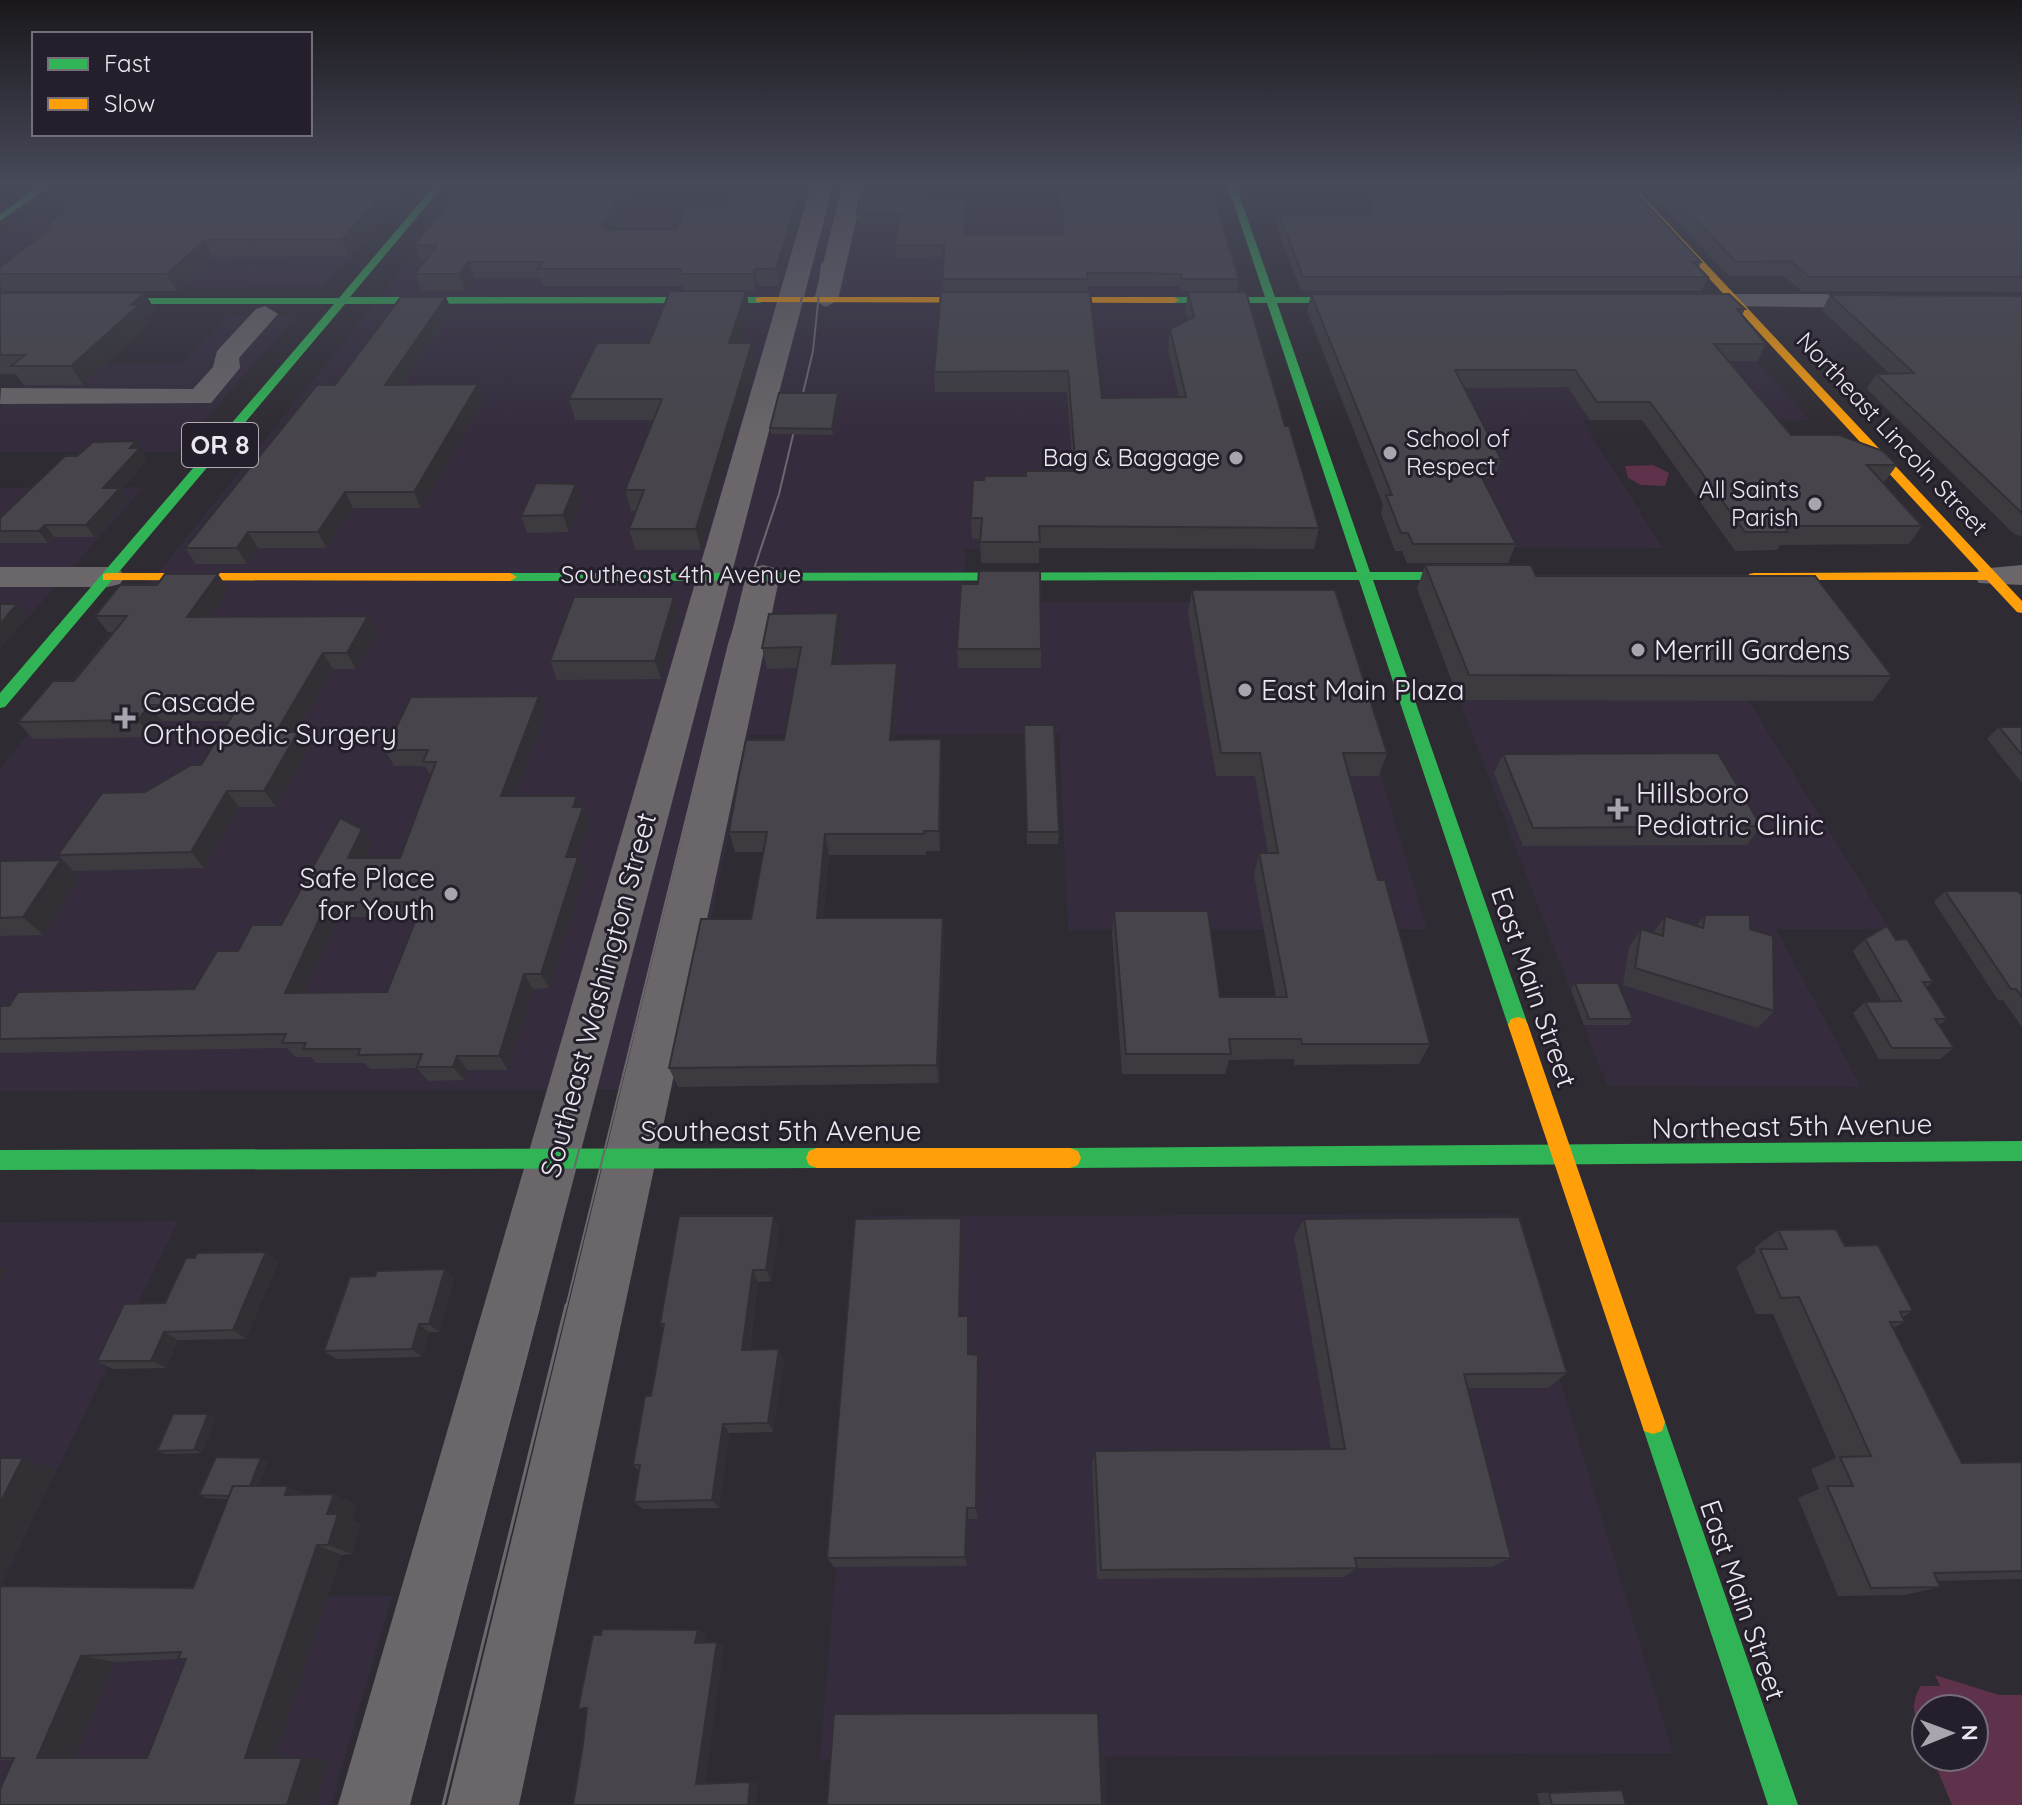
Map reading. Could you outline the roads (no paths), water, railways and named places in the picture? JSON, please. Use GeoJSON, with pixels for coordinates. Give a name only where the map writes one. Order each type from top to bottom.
{"type":"FeatureCollection","features":[{"type":"Feature","properties":{"kind":"main road","name":"OR 8"},"geometry":{"type":"LineString","coordinates":[[0,703],[367,270]]}},
{"type":"Feature","properties":{"kind":"main road","name":"East Main Street"},"geometry":{"type":"LineString","coordinates":[[1260,270],[1783,1805]]}},
{"type":"Feature","properties":{"kind":"main road","name":"Northeast Lincoln Street"},"geometry":{"type":"LineString","coordinates":[[1707,270],[2006,576],[2022,609]]}},
{"type":"Feature","properties":{"kind":"main road"},"geometry":{"type":"LineString","coordinates":[[0,301],[1386,300]]}},
{"type":"Feature","properties":{"kind":"main road"},"geometry":{"type":"LineString","coordinates":[[1706,301],[1736,301]]}},
{"type":"Feature","properties":{"kind":"main road","name":"Southeast 4th Avenue"},"geometry":{"type":"LineString","coordinates":[[108,577],[1363,574],[1501,577]]}},
{"type":"Feature","properties":{"kind":"main road"},"geometry":{"type":"LineString","coordinates":[[1728,577],[2006,576]]}},
{"type":"Feature","properties":{"kind":"main road","name":"Northeast 5th Avenue"},"geometry":{"type":"LineString","coordinates":[[1562,1157],[2022,1151]]}},
{"type":"Feature","properties":{"kind":"main road","name":"Southeast 5th Avenue"},"geometry":{"type":"LineString","coordinates":[[0,1160],[1562,1157]]}},
{"type":"Feature","properties":{"kind":"street","name":"Southeast Washington Street"},"geometry":{"type":"LineString","coordinates":[[483,1805],[632,1159],[738,575],[790,300],[798,270]]}},
{"type":"Feature","properties":{"kind":"street"},"geometry":{"type":"LineString","coordinates":[[826,300],[833,270]]}},
{"type":"Feature","properties":{"kind":"street"},"geometry":{"type":"LineString","coordinates":[[1736,301],[1915,301]]}},
{"type":"Feature","properties":{"kind":"street"},"geometry":{"type":"LineString","coordinates":[[1,396],[211,400],[227,368],[226,357],[265,314]]}},
{"type":"Feature","properties":{"kind":"street","name":"Southeast Washington Street"},"geometry":{"type":"LineString","coordinates":[[374,1805],[552,1159],[738,575]]}},
{"type":"Feature","properties":{"kind":"street","name":"Southeast 4th Avenue"},"geometry":{"type":"LineString","coordinates":[[0,577],[108,577]]}},
{"type":"Feature","properties":{"kind":"tram line"},"geometry":{"type":"LineString","coordinates":[[538,1307],[809,270]]}},
{"type":"Feature","properties":{"kind":"tram line"},"geometry":{"type":"LineString","coordinates":[[566,1307],[729,644],[779,494],[813,351],[821,270]]}},
{"type":"Feature","properties":{"kind":"tram line"},"geometry":{"type":"LineString","coordinates":[[408,1805],[539,1305]]}},
{"type":"Feature","properties":{"kind":"tram line"},"geometry":{"type":"LineString","coordinates":[[443,1805],[566,1305]]}},
{"type":"Feature","properties":{"kind":"place","name":"School of Respect"},"geometry":{"type":"Point","coordinates":[1390,453]}},
{"type":"Feature","properties":{"kind":"place","name":"Bag & Baggage"},"geometry":{"type":"Point","coordinates":[1236,458]}},
{"type":"Feature","properties":{"kind":"place","name":"All Saints Parish"},"geometry":{"type":"Point","coordinates":[1815,504]}},
{"type":"Feature","properties":{"kind":"place","name":"Merrill Gardens"},"geometry":{"type":"Point","coordinates":[1638,650]}},
{"type":"Feature","properties":{"kind":"place","name":"East Main Plaza"},"geometry":{"type":"Point","coordinates":[1245,690]}},
{"type":"Feature","properties":{"kind":"place","name":"Cascade Orthopedic Surgery"},"geometry":{"type":"Point","coordinates":[125,718]}},
{"type":"Feature","properties":{"kind":"place","name":"Hillsboro Pediatric Clinic"},"geometry":{"type":"Point","coordinates":[1618,809]}},
{"type":"Feature","properties":{"kind":"place","name":"Safe Place for Youth"},"geometry":{"type":"Point","coordinates":[451,894]}}]}
